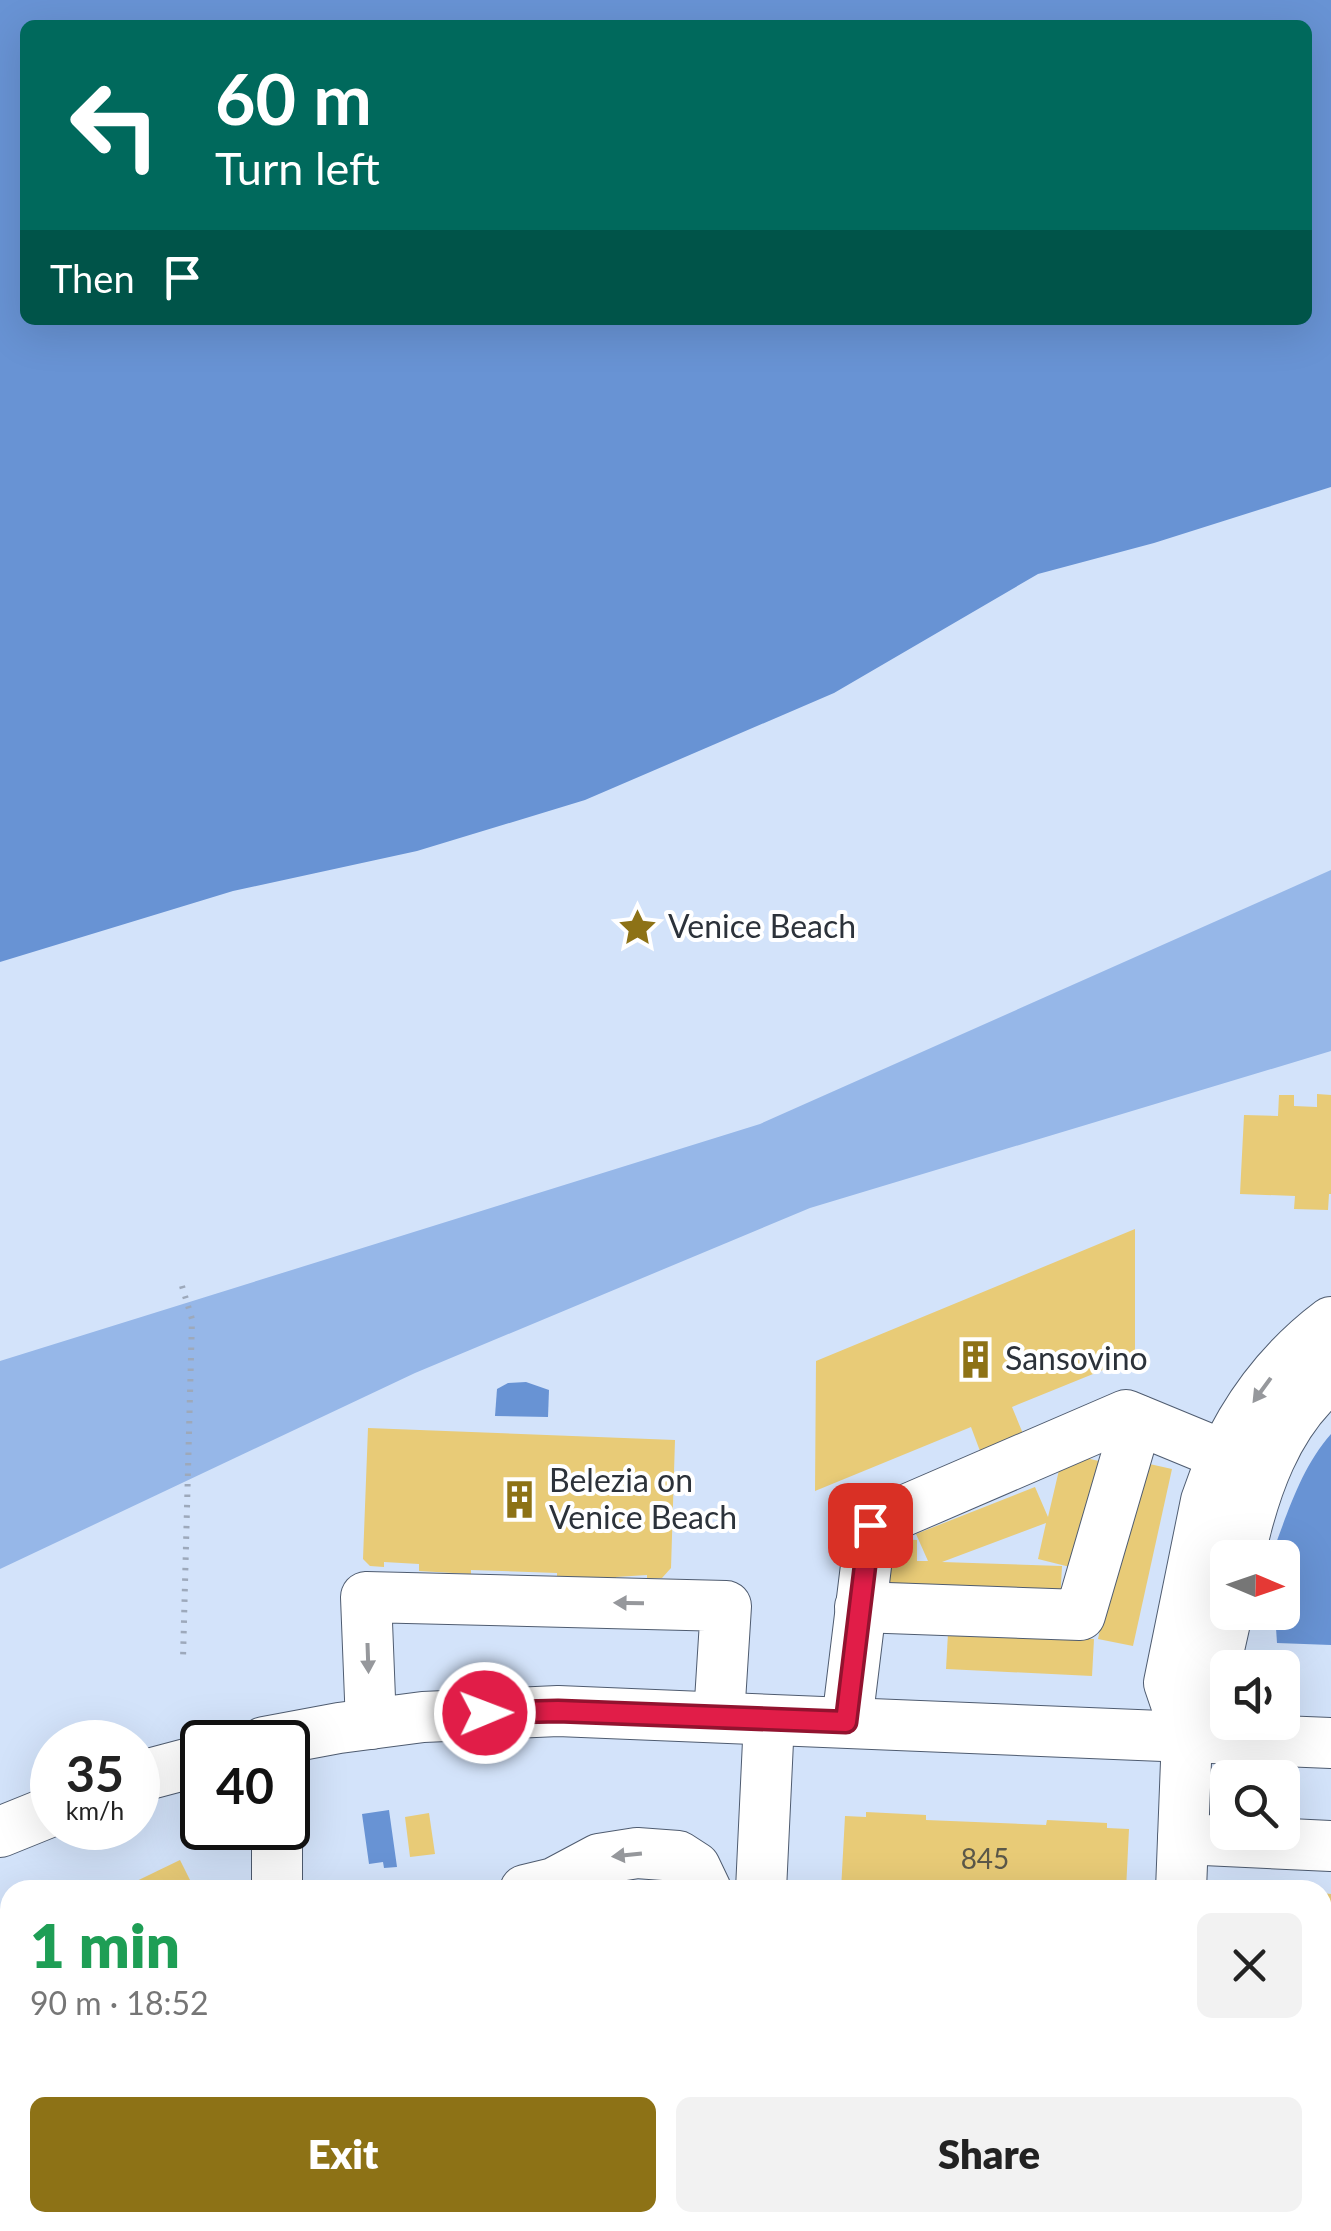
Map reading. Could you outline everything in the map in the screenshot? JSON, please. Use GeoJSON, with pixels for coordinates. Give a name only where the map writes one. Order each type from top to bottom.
{"type":"FeatureCollection","features":[{"type":"Feature","properties":{"kind":"street"},"geometry":{"type":"LineString","coordinates":[[1187,1736],[1168,1683],[1206,1501],[1223,1454],[1247,1410],[1300,1346],[1331,1322]]}},
{"type":"Feature","properties":{"kind":"street"},"geometry":{"type":"LineString","coordinates":[[1243,1540],[1272,1454],[1298,1412],[1331,1377]]}},
{"type":"Feature","properties":{"kind":"street"},"geometry":{"type":"LineString","coordinates":[[846,1722],[870,1525],[1126,1414],[1223,1454]]}},
{"type":"Feature","properties":{"kind":"street"},"geometry":{"type":"LineString","coordinates":[[860,1607],[1080,1614],[1137,1420]]}},
{"type":"Feature","properties":{"kind":"street"},"geometry":{"type":"LineString","coordinates":[[371,1724],[366,1597],[726,1606],[719,1718]]}},
{"type":"Feature","properties":{"kind":"street"},"geometry":{"type":"LineString","coordinates":[[1181,1880],[1187,1736],[1212,1680],[1223,1630]]}},
{"type":"Feature","properties":{"kind":"street"},"geometry":{"type":"LineString","coordinates":[[310,1735],[423,1717],[540,1712],[1331,1743]]}},
{"type":"Feature","properties":{"kind":"street"},"geometry":{"type":"LineString","coordinates":[[761,1880],[769,1720]]}},
{"type":"Feature","properties":{"kind":"street"},"geometry":{"type":"LineString","coordinates":[[0,1832],[30,1820]]}},
{"type":"Feature","properties":{"kind":"street"},"geometry":{"type":"LineString","coordinates":[[1183,1838],[1331,1846]]}},
{"type":"Feature","properties":{"kind":"street"},"geometry":{"type":"LineString","coordinates":[[276,1880],[277,1850]]}},
{"type":"Feature","properties":{"kind":"street"},"geometry":{"type":"LineString","coordinates":[[560,1880],[599,1859],[636,1853],[678,1856],[695,1868],[701,1880]]}},
{"type":"Feature","properties":{"kind":"path"},"geometry":{"type":"LineString","coordinates":[[182,1286],[192,1319],[183,1659]]}},
{"type":"Feature","properties":{"kind":"shaded area"},"geometry":{"type":"Polygon","coordinates":[[[0,0],[1331,0],[1331,487],[1154,543],[1038,574],[834,693],[585,800],[417,851],[233,891],[0,962],[0,0]]]}},
{"type":"Feature","properties":{"kind":"shaded area"},"geometry":{"type":"Polygon","coordinates":[[[1331,870],[1331,1051],[810,1208],[415,1373],[0,1569],[0,1361],[760,1124],[1331,870]]]}},
{"type":"Feature","properties":{"kind":"shaded area"},"geometry":{"type":"Polygon","coordinates":[[[526,1382],[549,1390],[548,1417],[495,1416],[497,1389],[508,1383],[526,1382]]]}},
{"type":"Feature","properties":{"kind":"shaded area"},"geometry":{"type":"Polygon","coordinates":[[[1331,1434],[1331,1645],[1277,1643],[1276,1630],[1300,1630],[1300,1540],[1277,1540],[1303,1476],[1331,1434]]]}},
{"type":"Feature","properties":{"kind":"shaded area"},"geometry":{"type":"Polygon","coordinates":[[[389,1810],[397,1867],[384,1868],[383,1862],[369,1864],[362,1814],[389,1810]]]}},
{"type":"Feature","properties":{"kind":"building"},"geometry":{"type":"Polygon","coordinates":[[[1317,1094],[1331,1095],[1328,1210],[1294,1209],[1295,1196],[1240,1194],[1244,1115],[1278,1116],[1279,1095],[1294,1095],[1294,1106],[1317,1107],[1317,1094]]]}},
{"type":"Feature","properties":{"kind":"building","name":"Sansovino"},"geometry":{"type":"Polygon","coordinates":[[[1135,1229],[1135,1357],[1012,1407],[1026,1441],[983,1459],[971,1427],[815,1491],[816,1361],[1135,1229]]]}},
{"type":"Feature","properties":{"kind":"building","name":"Belezia on Venice Beach"},"geometry":{"type":"Polygon","coordinates":[[[368,1428],[675,1440],[671,1568],[662,1578],[616,1577],[616,1581],[557,1579],[557,1573],[419,1571],[419,1564],[384,1562],[384,1567],[370,1566],[363,1559],[368,1428]]]}},
{"type":"Feature","properties":{"kind":"building"},"geometry":{"type":"Polygon","coordinates":[[[1063,1453],[1099,1461],[1074,1568],[1038,1559],[1046,1523],[942,1562],[1062,1566],[1060,1603],[879,1593],[881,1538],[917,1540],[917,1561],[928,1561],[916,1534],[1035,1487],[1048,1517],[1063,1453]]]}},
{"type":"Feature","properties":{"kind":"building"},"geometry":{"type":"Polygon","coordinates":[[[1136,1461],[1172,1469],[1133,1646],[1098,1639],[1136,1461]]]}},
{"type":"Feature","properties":{"kind":"building"},"geometry":{"type":"Polygon","coordinates":[[[948,1633],[1094,1639],[1092,1676],[946,1669],[948,1633]]]}},
{"type":"Feature","properties":{"kind":"building"},"geometry":{"type":"Polygon","coordinates":[[[866,1812],[926,1815],[926,1820],[1046,1825],[1047,1820],[1107,1823],[1107,1828],[1129,1829],[1126,1880],[842,1880],[845,1816],[866,1817],[866,1812]]]}},
{"type":"Feature","properties":{"kind":"building"},"geometry":{"type":"Polygon","coordinates":[[[429,1813],[435,1854],[410,1857],[405,1817],[429,1813]]]}},
{"type":"Feature","properties":{"kind":"building"},"geometry":{"type":"Polygon","coordinates":[[[180,1860],[190,1880],[139,1880],[180,1860]]]}},
{"type":"Feature","properties":{"kind":"place","name":"Venice Beach"},"geometry":{"type":"Point","coordinates":[638,927]}},
{"type":"Feature","properties":{"kind":"place","name":"Sansovino"},"geometry":{"type":"Point","coordinates":[975,1359]}},
{"type":"Feature","properties":{"kind":"place","name":"Belezia on Venice Beach"},"geometry":{"type":"Point","coordinates":[519,1499]}},
{"type":"Feature","properties":{"kind":"route"},"geometry":{"type":"LineString","coordinates":[[485,1713],[558,1711],[846,1722],[870,1525]]}}]}
